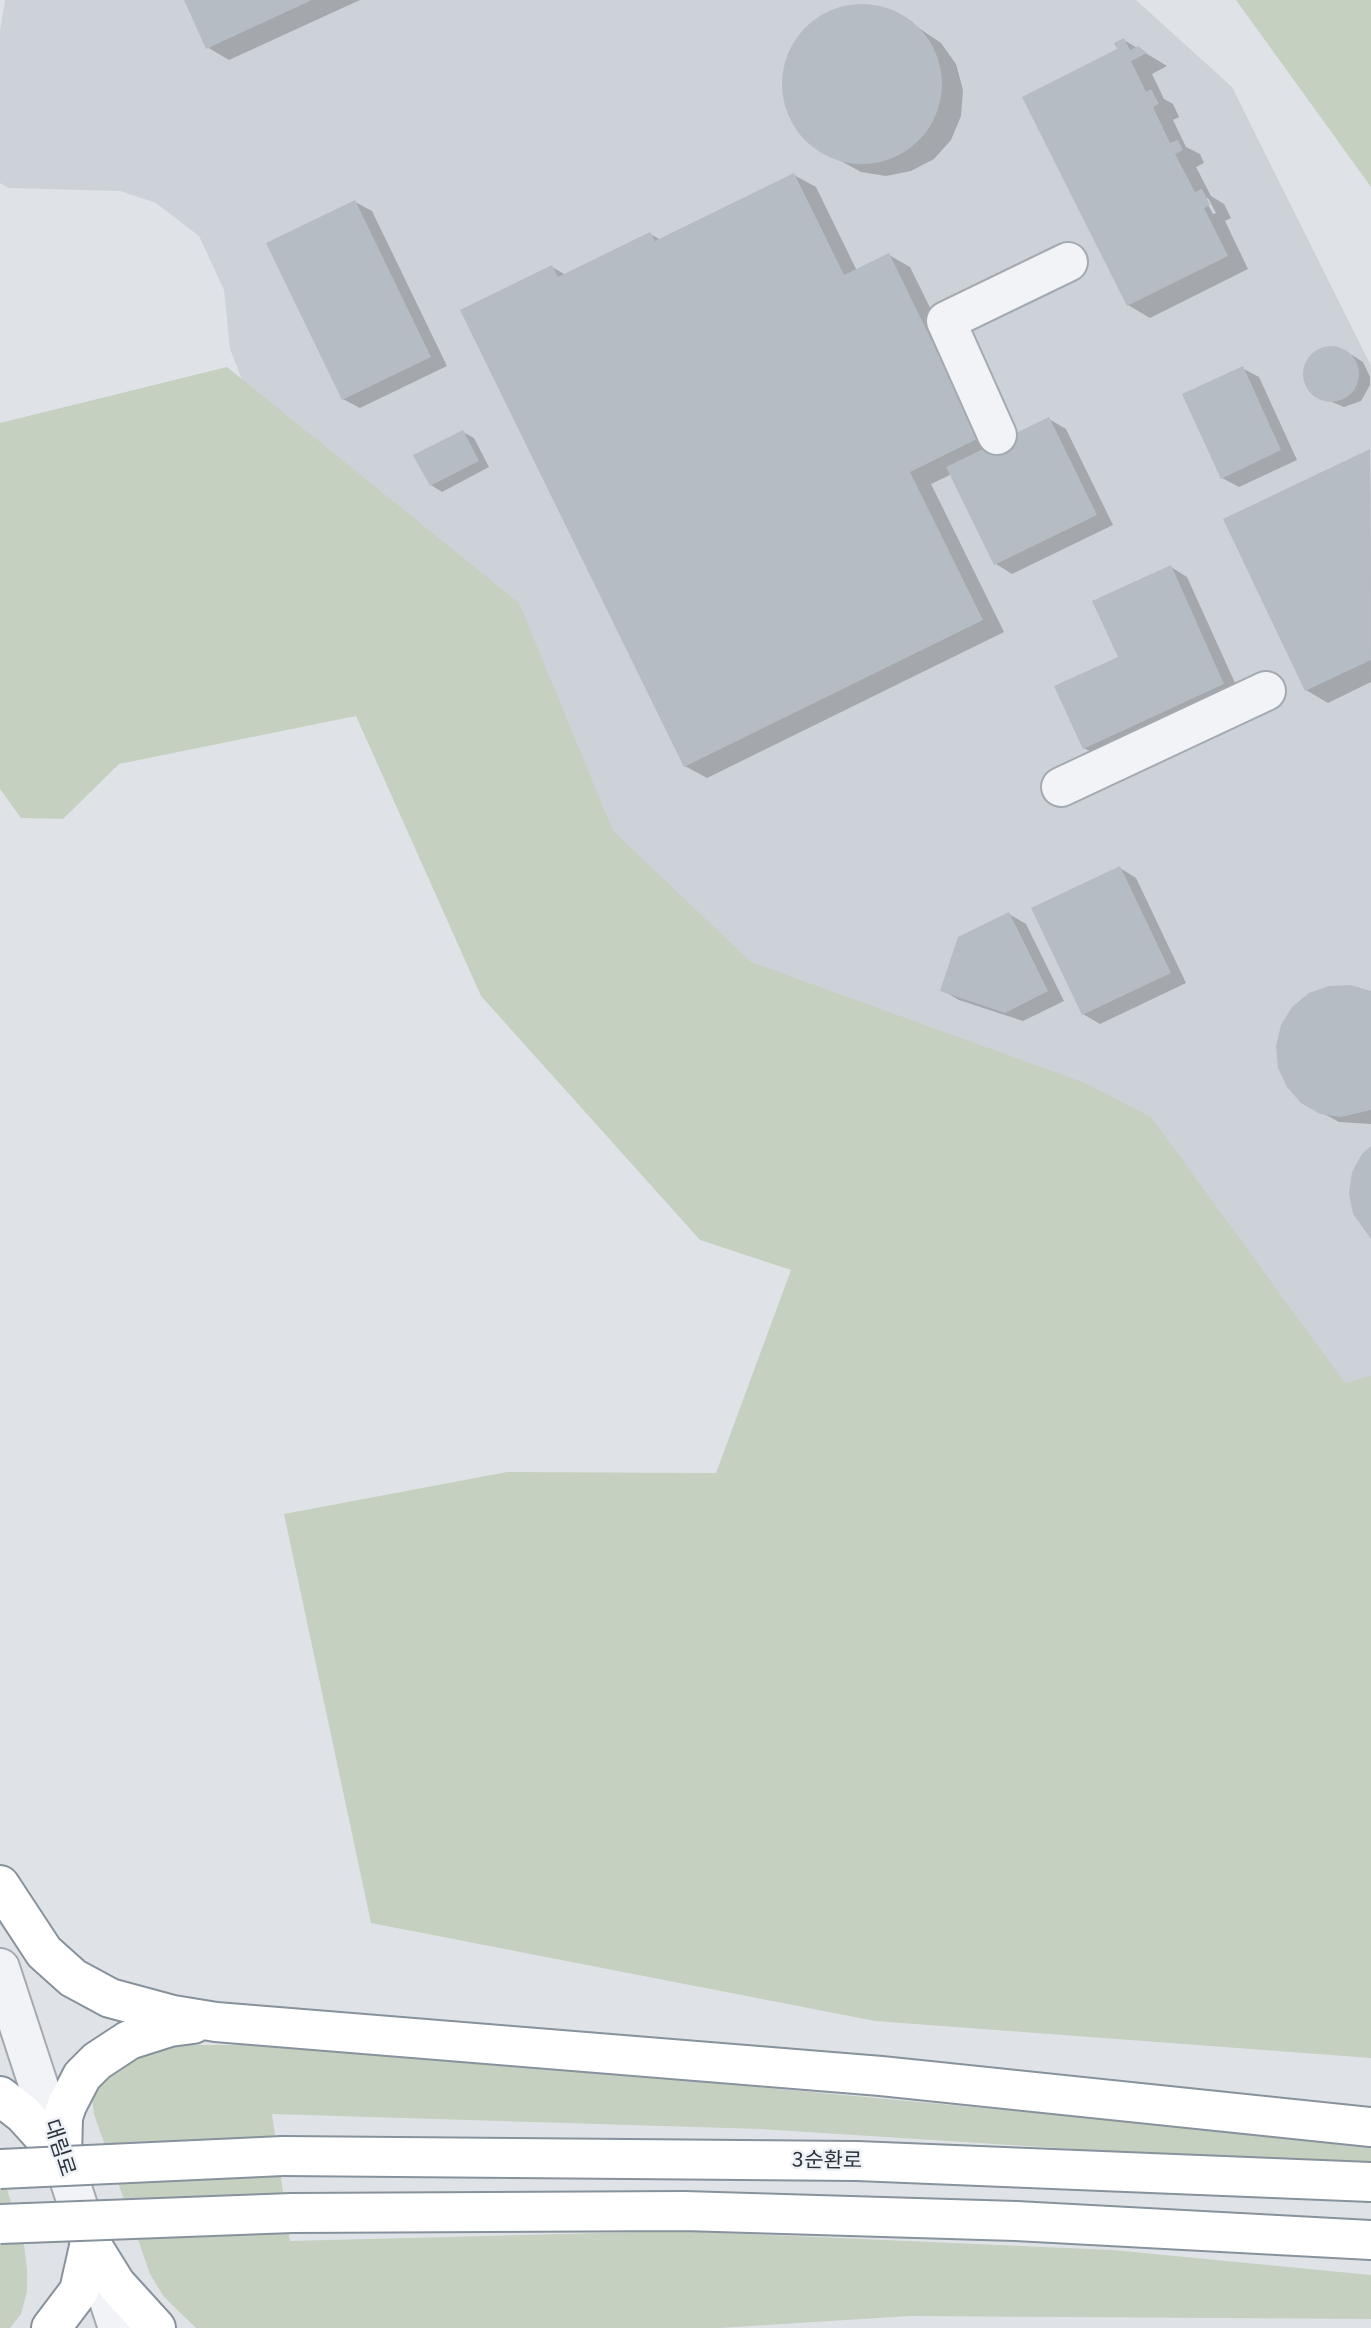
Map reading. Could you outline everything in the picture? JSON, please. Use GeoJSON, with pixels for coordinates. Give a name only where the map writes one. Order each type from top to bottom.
{"type":"FeatureCollection","features":[{"type":"Feature","properties":{"kind":"highway"},"geometry":{"type":"LineString","coordinates":[[0,1885],[44,1952],[89,1988],[130,2006],[216,2022],[881,2076],[1371,2127]]}},
{"type":"Feature","properties":{"kind":"highway"},"geometry":{"type":"LineString","coordinates":[[62,2157],[66,2105],[82,2076],[97,2061],[129,2040],[150,2033],[216,2022]]}},
{"type":"Feature","properties":{"kind":"highway"},"geometry":{"type":"LineString","coordinates":[[0,2096],[23,2114],[62,2157]]}},
{"type":"Feature","properties":{"kind":"highway","name":"3순환로"},"geometry":{"type":"LineString","coordinates":[[0,2169],[282,2156],[857,2161],[1371,2182]]}},
{"type":"Feature","properties":{"kind":"highway"},"geometry":{"type":"LineString","coordinates":[[0,2224],[292,2213],[684,2211],[1016,2221],[1371,2240]]}},
{"type":"Feature","properties":{"kind":"highway"},"geometry":{"type":"LineString","coordinates":[[51,2328],[79,2291],[90,2242]]}},
{"type":"Feature","properties":{"kind":"highway"},"geometry":{"type":"LineString","coordinates":[[90,2242],[116,2284],[156,2328]]}},
{"type":"Feature","properties":{"kind":"street"},"geometry":{"type":"LineString","coordinates":[[997,435],[946,321],[1068,262]]}},
{"type":"Feature","properties":{"kind":"street"},"geometry":{"type":"LineString","coordinates":[[1061,787],[1266,691]]}},
{"type":"Feature","properties":{"kind":"street","name":"대림로"},"geometry":{"type":"LineString","coordinates":[[0,1968],[118,2328]]}},
{"type":"Feature","properties":{"kind":"shaded area"},"geometry":{"type":"Polygon","coordinates":[[[5,0],[1136,0],[1232,87],[1371,366],[1371,1669],[598,1015],[255,413],[230,349],[224,290],[199,236],[156,203],[120,191],[9,188],[0,183],[0,31],[5,0]]]}},
{"type":"Feature","properties":{"kind":"green space"},"geometry":{"type":"Polygon","coordinates":[[[1236,0],[1371,0],[1371,187],[1236,0]]]}},
{"type":"Feature","properties":{"kind":"green space"},"geometry":{"type":"Polygon","coordinates":[[[227,367],[519,603],[613,831],[751,962],[1085,1083],[1151,1117],[1345,1383],[1371,1376],[1371,2058],[875,2021],[371,1923],[284,1514],[507,1472],[716,1473],[791,1270],[700,1240],[481,996],[356,716],[119,764],[63,819],[21,818],[0,789],[0,423],[227,367]]]}},
{"type":"Feature","properties":{"kind":"green space"},"geometry":{"type":"Polygon","coordinates":[[[169,2045],[305,2045],[1371,2144],[1371,2168],[760,2129],[272,2114],[290,2241],[679,2231],[1113,2250],[1371,2275],[1371,2319],[910,2316],[719,2328],[196,2328],[164,2297],[150,2274],[94,2114],[92,2099],[102,2083],[120,2067],[169,2045]]]}},
{"type":"Feature","properties":{"kind":"green space"},"geometry":{"type":"Polygon","coordinates":[[[0,2166],[24,2245],[27,2269],[27,2292],[21,2314],[10,2328],[0,2328],[0,2166]]]}},
{"type":"Feature","properties":{"kind":"building"},"geometry":{"type":"Polygon","coordinates":[[[184,0],[312,0],[206,49],[184,0]]]}},
{"type":"Feature","properties":{"kind":"building"},"geometry":{"type":"Polygon","coordinates":[[[862,4],[892,10],[918,28],[936,54],[942,84],[936,114],[918,140],[892,158],[862,164],[832,158],[806,140],[788,114],[782,84],[788,54],[806,28],[832,10],[862,4]]]}},
{"type":"Feature","properties":{"kind":"building"},"geometry":{"type":"Polygon","coordinates":[[[1124,38],[1130,50],[1138,46],[1147,53],[1131,61],[1146,92],[1151,89],[1159,104],[1153,107],[1170,143],[1178,140],[1183,150],[1175,154],[1195,192],[1202,189],[1210,205],[1204,208],[1228,256],[1127,306],[1022,97],[1117,49],[1114,43],[1124,38]]]}},
{"type":"Feature","properties":{"kind":"building"},"geometry":{"type":"Polygon","coordinates":[[[794,173],[844,275],[889,253],[979,438],[910,472],[983,620],[684,767],[460,310],[552,265],[558,277],[650,232],[655,241],[794,173]]]}},
{"type":"Feature","properties":{"kind":"building"},"geometry":{"type":"Polygon","coordinates":[[[355,200],[431,357],[342,400],[266,243],[355,200]]]}},
{"type":"Feature","properties":{"kind":"building"},"geometry":{"type":"Polygon","coordinates":[[[1325,346],[1337,346],[1351,354],[1359,368],[1357,385],[1351,394],[1337,402],[1325,402],[1308,390],[1303,380],[1303,368],[1315,351],[1325,346]]]}},
{"type":"Feature","properties":{"kind":"building"},"geometry":{"type":"Polygon","coordinates":[[[1243,366],[1281,450],[1221,479],[1182,394],[1243,366]]]}},
{"type":"Feature","properties":{"kind":"building"},"geometry":{"type":"Polygon","coordinates":[[[1049,417],[1097,515],[994,565],[946,467],[1049,417]]]}},
{"type":"Feature","properties":{"kind":"building"},"geometry":{"type":"Polygon","coordinates":[[[463,430],[479,461],[430,486],[413,455],[463,430]]]}},
{"type":"Feature","properties":{"kind":"building"},"geometry":{"type":"Polygon","coordinates":[[[1370,449],[1371,660],[1305,691],[1223,519],[1370,449]]]}},
{"type":"Feature","properties":{"kind":"building"},"geometry":{"type":"Polygon","coordinates":[[[1171,565],[1224,684],[1083,749],[1054,686],[1118,657],[1092,601],[1171,565]]]}},
{"type":"Feature","properties":{"kind":"building"},"geometry":{"type":"Polygon","coordinates":[[[1120,866],[1171,973],[1082,1015],[1031,908],[1120,866]]]}},
{"type":"Feature","properties":{"kind":"building"},"geometry":{"type":"Polygon","coordinates":[[[1009,912],[1048,991],[1005,1013],[940,991],[958,937],[1009,912]]]}},
{"type":"Feature","properties":{"kind":"building"},"geometry":{"type":"Polygon","coordinates":[[[1350,985],[1371,991],[1371,1110],[1341,1117],[1320,1114],[1301,1103],[1287,1087],[1278,1068],[1276,1046],[1281,1025],[1292,1007],[1309,993],[1329,986],[1350,985]]]}},
{"type":"Feature","properties":{"kind":"building"},"geometry":{"type":"Polygon","coordinates":[[[1371,1146],[1371,1239],[1353,1214],[1349,1193],[1352,1172],[1362,1154],[1371,1146]]]}}]}
